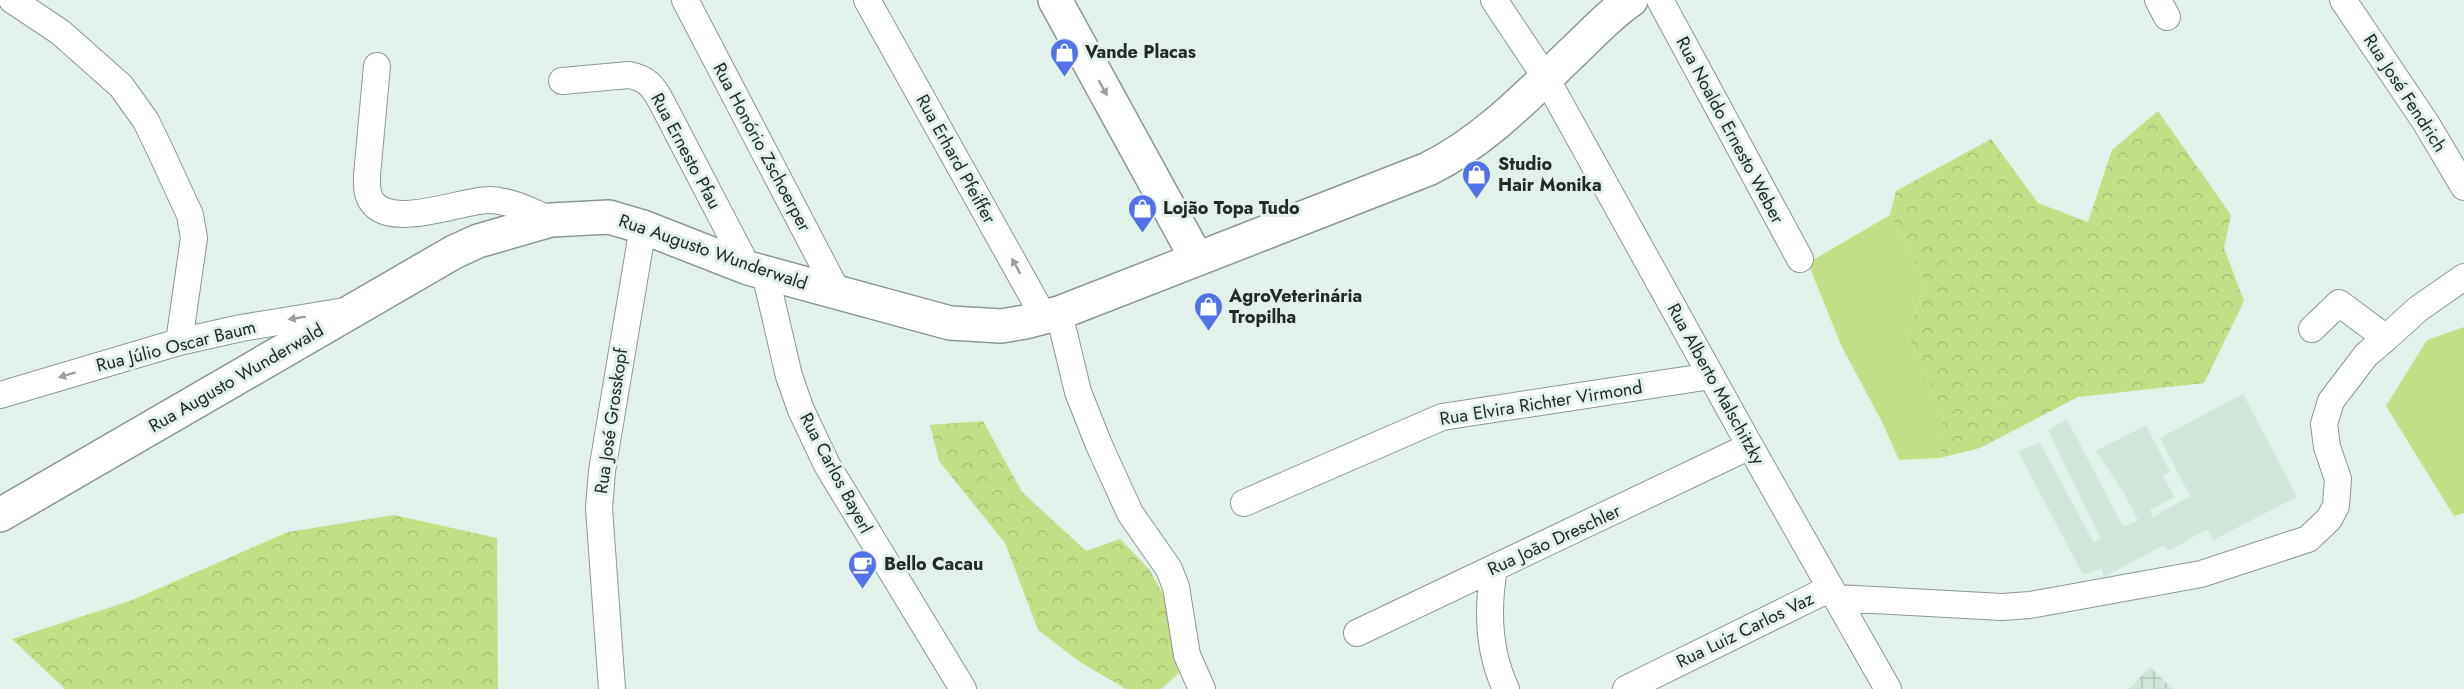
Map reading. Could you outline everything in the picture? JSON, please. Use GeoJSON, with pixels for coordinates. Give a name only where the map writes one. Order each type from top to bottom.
{"type":"FeatureCollection","features":[{"type":"Feature","properties":{"kind":"main road"},"geometry":{"type":"LineString","coordinates":[[1055,0],[1197,259]]}},
{"type":"Feature","properties":{"kind":"main road","name":"Rua Augusto Wunderwald"},"geometry":{"type":"LineString","coordinates":[[0,515],[454,252],[477,241],[551,220],[609,217],[643,227],[756,270],[839,295],[950,323],[1001,326],[1052,315],[1428,169],[1450,158],[1473,143],[1628,1]]}},
{"type":"Feature","properties":{"kind":"street"},"geometry":{"type":"LineString","coordinates":[[12,0],[60,32],[97,62],[121,86],[151,130],[190,215],[194,238],[179,342]]}},
{"type":"Feature","properties":{"kind":"street","name":"Rua Honório Zschoerper"},"geometry":{"type":"LineString","coordinates":[[685,0],[839,295]]}},
{"type":"Feature","properties":{"kind":"street","name":"Rua Erhard Pfeiffer"},"geometry":{"type":"LineString","coordinates":[[867,0],[1052,315],[1078,392],[1122,497],[1169,569],[1187,655],[1202,689]]}},
{"type":"Feature","properties":{"kind":"street","name":"Rua Alberto Malschitzky"},"geometry":{"type":"LineString","coordinates":[[1494,0],[1546,78],[1888,689]]}},
{"type":"Feature","properties":{"kind":"street","name":"Rua Noaldo Ernesto Weber"},"geometry":{"type":"LineString","coordinates":[[1660,0],[1800,259]]}},
{"type":"Feature","properties":{"kind":"street","name":"Rua José Fendrich"},"geometry":{"type":"LineString","coordinates":[[2343,0],[2426,123],[2464,187]]}},
{"type":"Feature","properties":{"kind":"street"},"geometry":{"type":"LineString","coordinates":[[377,66],[369,139],[367,191],[372,202],[381,211],[429,212],[491,200],[515,205],[551,220]]}},
{"type":"Feature","properties":{"kind":"street","name":"Rua Ernesto Pfau"},"geometry":{"type":"LineString","coordinates":[[562,81],[629,75],[648,82],[756,270]]}},
{"type":"Feature","properties":{"kind":"street","name":"Rua José Grosskopf"},"geometry":{"type":"LineString","coordinates":[[609,688],[600,498],[602,471],[643,227]]}},
{"type":"Feature","properties":{"kind":"street","name":"Rua Carlos Bayerl"},"geometry":{"type":"LineString","coordinates":[[756,270],[789,376],[827,465],[963,689]]}},
{"type":"Feature","properties":{"kind":"street"},"geometry":{"type":"LineString","coordinates":[[1834,593],[2002,607],[2030,605],[2201,574],[2308,538],[2329,519],[2336,506],[2338,479],[2327,447],[2324,424],[2331,401],[2366,355],[2418,309],[2464,277]]}},
{"type":"Feature","properties":{"kind":"street"},"geometry":{"type":"LineString","coordinates":[[2312,329],[2339,303],[2386,338]]}},
{"type":"Feature","properties":{"kind":"street","name":"Rua Júlio Oscar Baum"},"geometry":{"type":"LineString","coordinates":[[0,395],[179,342],[252,326],[354,309]]}},
{"type":"Feature","properties":{"kind":"street","name":"Rua Elvira Richter Virmond"},"geometry":{"type":"LineString","coordinates":[[1244,503],[1442,417],[1711,376]]}},
{"type":"Feature","properties":{"kind":"street","name":"Rua João Dreschler"},"geometry":{"type":"LineString","coordinates":[[1357,633],[1750,446]]}},
{"type":"Feature","properties":{"kind":"street"},"geometry":{"type":"LineString","coordinates":[[1494,568],[1489,620],[1497,665],[1506,689]]}},
{"type":"Feature","properties":{"kind":"street","name":"Rua Luiz Carlos Vaz"},"geometry":{"type":"LineString","coordinates":[[1626,689],[1834,593]]}},
{"type":"Feature","properties":{"kind":"shaded area"},"geometry":{"type":"Polygon","coordinates":[[[2243,394],[2297,497],[2213,540],[2207,529],[2169,551],[2164,545],[2104,577],[2102,568],[2083,575],[2018,451],[2040,443],[2094,543],[2101,539],[2048,430],[2067,419],[2123,527],[2138,520],[2125,495],[2096,451],[2146,425],[2170,472],[2163,476],[2175,497],[2150,510],[2153,517],[2190,496],[2160,438],[2243,394]]]}},
{"type":"Feature","properties":{"kind":"shaded area"},"geometry":{"type":"Polygon","coordinates":[[[2150,667],[2173,689],[2129,689],[2150,667]]]}},
{"type":"Feature","properties":{"kind":"green space"},"geometry":{"type":"Polygon","coordinates":[[[2158,111],[2231,215],[2224,248],[2244,301],[2204,383],[2078,397],[1980,448],[1940,458],[1943,413],[1908,337],[1925,281],[1890,215],[1896,191],[1991,139],[2038,203],[2088,222],[2112,150],[2158,111]]]}},
{"type":"Feature","properties":{"kind":"green space"},"geometry":{"type":"Polygon","coordinates":[[[1890,215],[1925,281],[1908,337],[1943,413],[1940,458],[1899,460],[1882,422],[1841,345],[1808,263],[1890,215]]]}},
{"type":"Feature","properties":{"kind":"green space"},"geometry":{"type":"Polygon","coordinates":[[[2464,327],[2464,513],[2454,516],[2386,406],[2427,340],[2464,327]]]}},
{"type":"Feature","properties":{"kind":"green space"},"geometry":{"type":"Polygon","coordinates":[[[983,421],[1022,492],[1086,551],[1120,539],[1149,569],[1171,609],[1179,673],[1161,689],[1126,689],[1080,662],[1038,630],[1005,543],[939,461],[930,425],[983,421]]]}},
{"type":"Feature","properties":{"kind":"green space"},"geometry":{"type":"Polygon","coordinates":[[[394,515],[497,538],[498,689],[65,689],[12,639],[130,601],[288,532],[394,515]]]}},
{"type":"Feature","properties":{"kind":"place","name":"Vande Placas"},"geometry":{"type":"Point","coordinates":[1064,78]}},
{"type":"Feature","properties":{"kind":"place","name":"Studio Hair Monika"},"geometry":{"type":"Point","coordinates":[1477,200]}},
{"type":"Feature","properties":{"kind":"place","name":"Lojão Topa Tudo"},"geometry":{"type":"Point","coordinates":[1142,234]}},
{"type":"Feature","properties":{"kind":"place","name":"AgroVeterinária Tropilha"},"geometry":{"type":"Point","coordinates":[1208,332]}},
{"type":"Feature","properties":{"kind":"place","name":"Bello Cacau"},"geometry":{"type":"Point","coordinates":[863,590]}}]}
